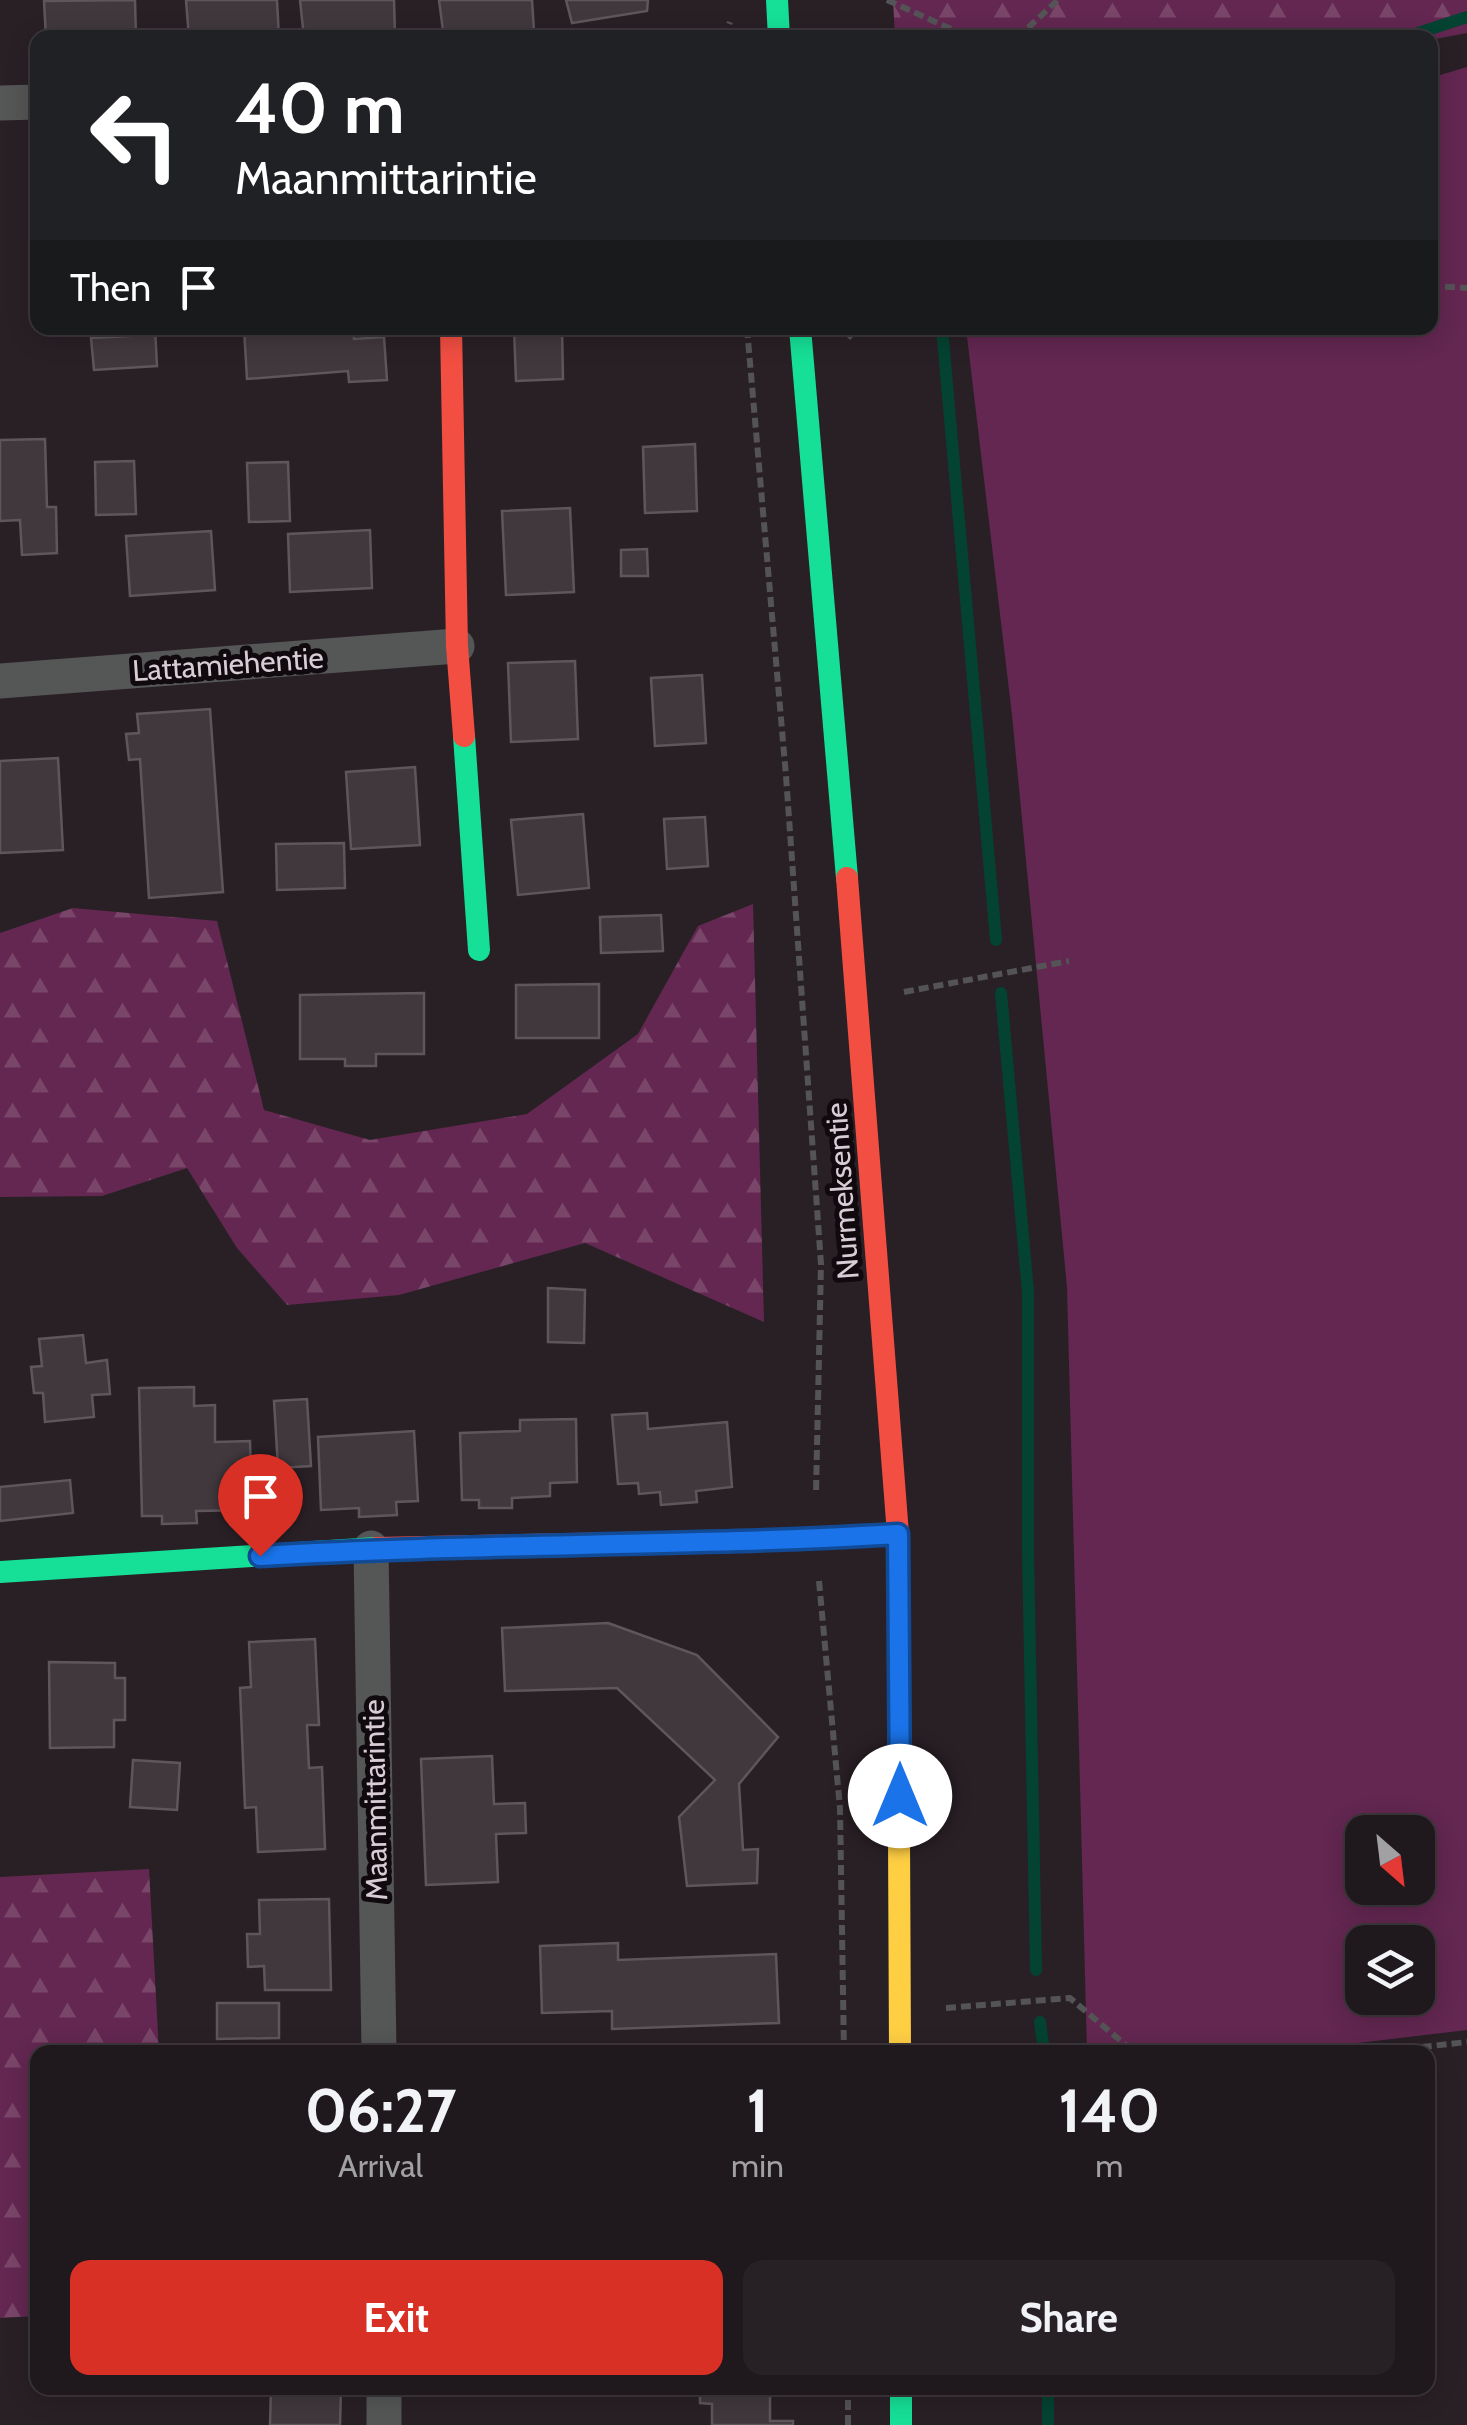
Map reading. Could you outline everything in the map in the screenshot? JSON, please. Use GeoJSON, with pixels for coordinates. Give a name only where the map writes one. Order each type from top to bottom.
{"type":"FeatureCollection","features":[{"type":"Feature","properties":{"kind":"street"},"geometry":{"type":"LineString","coordinates":[[777,0],[779,30]]}},
{"type":"Feature","properties":{"kind":"street"},"geometry":{"type":"LineString","coordinates":[[0,103],[30,102]]}},
{"type":"Feature","properties":{"kind":"street"},"geometry":{"type":"LineString","coordinates":[[451,335],[456,646],[479,950]]}},
{"type":"Feature","properties":{"kind":"street","name":"Nurmeksentie"},"geometry":{"type":"LineString","coordinates":[[801,335],[858,1000],[898,1534],[900,2045]]}},
{"type":"Feature","properties":{"kind":"street","name":"Lattamiehentie"},"geometry":{"type":"LineString","coordinates":[[0,681],[456,646]]}},
{"type":"Feature","properties":{"kind":"street"},"geometry":{"type":"LineString","coordinates":[[0,1572],[371,1548],[898,1534]]}},
{"type":"Feature","properties":{"kind":"street","name":"Maanmittarintie"},"geometry":{"type":"LineString","coordinates":[[371,1548],[378,2045]]}},
{"type":"Feature","properties":{"kind":"street"},"geometry":{"type":"LineString","coordinates":[[384,2395],[384,2425]]}},
{"type":"Feature","properties":{"kind":"street"},"geometry":{"type":"LineString","coordinates":[[901,2395],[901,2425]]}},
{"type":"Feature","properties":{"kind":"path"},"geometry":{"type":"LineString","coordinates":[[887,0],[953,30]]}},
{"type":"Feature","properties":{"kind":"path"},"geometry":{"type":"LineString","coordinates":[[1026,30],[1058,0]]}},
{"type":"Feature","properties":{"kind":"path"},"geometry":{"type":"LineString","coordinates":[[1438,286],[1467,288]]}},
{"type":"Feature","properties":{"kind":"path"},"geometry":{"type":"LineString","coordinates":[[748,335],[783,736],[821,1264],[815,1539],[840,1808],[844,2045]]}},
{"type":"Feature","properties":{"kind":"path"},"geometry":{"type":"LineString","coordinates":[[858,1000],[1069,961]]}},
{"type":"Feature","properties":{"kind":"path"},"geometry":{"type":"LineString","coordinates":[[900,2012],[1070,1998],[1126,2045]]}},
{"type":"Feature","properties":{"kind":"path"},"geometry":{"type":"LineString","coordinates":[[1435,2046],[1467,2042]]}},
{"type":"Feature","properties":{"kind":"path"},"geometry":{"type":"LineString","coordinates":[[848,2395],[848,2425]]}},
{"type":"Feature","properties":{"kind":"green space"},"geometry":{"type":"Polygon","coordinates":[[[893,0],[1467,0],[1467,33],[1438,38],[1438,30],[895,30],[893,0]]]}},
{"type":"Feature","properties":{"kind":"green space"},"geometry":{"type":"Polygon","coordinates":[[[1467,67],[1467,2030],[1341,2045],[1087,2045],[1067,1287],[1012,715],[967,335],[1438,335],[1438,76],[1467,67]]]}},
{"type":"Feature","properties":{"kind":"green space"},"geometry":{"type":"Polygon","coordinates":[[[753,904],[764,1322],[585,1243],[399,1295],[287,1305],[237,1248],[187,1168],[102,1196],[0,1197],[0,933],[73,908],[217,921],[264,1110],[370,1140],[527,1114],[638,1034],[698,926],[753,904]]]}},
{"type":"Feature","properties":{"kind":"green space"},"geometry":{"type":"Polygon","coordinates":[[[149,1869],[159,2045],[30,2045],[30,2316],[0,2318],[0,1877],[149,1869]]]}},
{"type":"Feature","properties":{"kind":"building"},"geometry":{"type":"Polygon","coordinates":[[[135,0],[136,30],[46,30],[44,1],[135,0]]]}},
{"type":"Feature","properties":{"kind":"building"},"geometry":{"type":"Polygon","coordinates":[[[186,0],[277,0],[279,30],[188,30],[186,0]]]}},
{"type":"Feature","properties":{"kind":"building"},"geometry":{"type":"Polygon","coordinates":[[[300,0],[394,0],[395,30],[303,30],[300,0]]]}},
{"type":"Feature","properties":{"kind":"building"},"geometry":{"type":"Polygon","coordinates":[[[439,0],[532,0],[534,30],[443,30],[439,0]]]}},
{"type":"Feature","properties":{"kind":"building"},"geometry":{"type":"Polygon","coordinates":[[[566,0],[648,0],[647,11],[572,23],[566,0]]]}},
{"type":"Feature","properties":{"kind":"building"},"geometry":{"type":"Polygon","coordinates":[[[155,335],[157,366],[94,370],[91,338],[155,335]]]}},
{"type":"Feature","properties":{"kind":"building"},"geometry":{"type":"Polygon","coordinates":[[[244,335],[384,337],[387,380],[349,382],[348,371],[247,379],[244,335]]]}},
{"type":"Feature","properties":{"kind":"building"},"geometry":{"type":"Polygon","coordinates":[[[514,335],[562,335],[563,379],[516,381],[514,335]]]}},
{"type":"Feature","properties":{"kind":"building"},"geometry":{"type":"Polygon","coordinates":[[[45,439],[47,507],[56,507],[57,553],[22,555],[20,520],[0,521],[0,440],[45,439]]]}},
{"type":"Feature","properties":{"kind":"building"},"geometry":{"type":"Polygon","coordinates":[[[695,444],[697,511],[645,513],[643,447],[695,444]]]}},
{"type":"Feature","properties":{"kind":"building"},"geometry":{"type":"Polygon","coordinates":[[[134,461],[136,514],[96,515],[95,462],[134,461]]]}},
{"type":"Feature","properties":{"kind":"building"},"geometry":{"type":"Polygon","coordinates":[[[288,462],[290,521],[249,522],[247,463],[288,462]]]}},
{"type":"Feature","properties":{"kind":"building"},"geometry":{"type":"Polygon","coordinates":[[[570,508],[574,592],[506,595],[502,511],[570,508]]]}},
{"type":"Feature","properties":{"kind":"building"},"geometry":{"type":"Polygon","coordinates":[[[370,530],[372,588],[290,592],[288,534],[370,530]]]}},
{"type":"Feature","properties":{"kind":"building"},"geometry":{"type":"Polygon","coordinates":[[[211,531],[215,590],[130,596],[126,536],[211,531]]]}},
{"type":"Feature","properties":{"kind":"building"},"geometry":{"type":"Polygon","coordinates":[[[647,549],[648,576],[621,576],[621,550],[647,549]]]}},
{"type":"Feature","properties":{"kind":"building"},"geometry":{"type":"Polygon","coordinates":[[[575,661],[578,739],[511,742],[508,663],[575,661]]]}},
{"type":"Feature","properties":{"kind":"building"},"geometry":{"type":"Polygon","coordinates":[[[702,675],[706,743],[655,746],[651,678],[702,675]]]}},
{"type":"Feature","properties":{"kind":"building"},"geometry":{"type":"Polygon","coordinates":[[[210,709],[223,892],[149,898],[140,759],[129,760],[126,734],[139,733],[137,714],[210,709]]]}},
{"type":"Feature","properties":{"kind":"building"},"geometry":{"type":"Polygon","coordinates":[[[58,758],[63,850],[0,853],[0,761],[58,758]]]}},
{"type":"Feature","properties":{"kind":"building"},"geometry":{"type":"Polygon","coordinates":[[[415,767],[420,845],[351,849],[346,772],[415,767]]]}},
{"type":"Feature","properties":{"kind":"building"},"geometry":{"type":"Polygon","coordinates":[[[583,814],[589,888],[518,895],[511,820],[583,814]]]}},
{"type":"Feature","properties":{"kind":"building"},"geometry":{"type":"Polygon","coordinates":[[[705,817],[708,866],[667,869],[664,819],[705,817]]]}},
{"type":"Feature","properties":{"kind":"building"},"geometry":{"type":"Polygon","coordinates":[[[344,843],[345,888],[277,890],[276,844],[344,843]]]}},
{"type":"Feature","properties":{"kind":"building"},"geometry":{"type":"Polygon","coordinates":[[[661,915],[663,951],[601,953],[600,917],[661,915]]]}},
{"type":"Feature","properties":{"kind":"building"},"geometry":{"type":"Polygon","coordinates":[[[599,984],[599,1038],[516,1038],[516,985],[599,984]]]}},
{"type":"Feature","properties":{"kind":"building"},"geometry":{"type":"Polygon","coordinates":[[[424,993],[424,1054],[376,1054],[376,1066],[345,1066],[345,1059],[300,1059],[300,995],[424,993]]]}},
{"type":"Feature","properties":{"kind":"building"},"geometry":{"type":"Polygon","coordinates":[[[548,1288],[585,1290],[584,1343],[548,1342],[548,1288]]]}},
{"type":"Feature","properties":{"kind":"building"},"geometry":{"type":"Polygon","coordinates":[[[83,1335],[86,1363],[107,1360],[110,1394],[92,1395],[94,1417],[45,1422],[43,1393],[34,1393],[31,1367],[42,1366],[39,1339],[83,1335]]]}},
{"type":"Feature","properties":{"kind":"building"},"geometry":{"type":"Polygon","coordinates":[[[194,1387],[194,1406],[215,1405],[215,1442],[250,1441],[252,1510],[196,1511],[197,1523],[162,1524],[162,1516],[142,1516],[139,1388],[194,1387]]]}},
{"type":"Feature","properties":{"kind":"building"},"geometry":{"type":"Polygon","coordinates":[[[307,1399],[311,1466],[278,1468],[274,1401],[307,1399]]]}},
{"type":"Feature","properties":{"kind":"building"},"geometry":{"type":"Polygon","coordinates":[[[647,1413],[648,1429],[727,1422],[732,1487],[696,1491],[697,1502],[661,1505],[660,1492],[639,1494],[638,1483],[618,1484],[612,1415],[647,1413]]]}},
{"type":"Feature","properties":{"kind":"building"},"geometry":{"type":"Polygon","coordinates":[[[576,1419],[577,1482],[550,1483],[550,1496],[512,1498],[512,1508],[479,1508],[479,1500],[462,1500],[460,1433],[520,1431],[520,1420],[576,1419]]]}},
{"type":"Feature","properties":{"kind":"building"},"geometry":{"type":"Polygon","coordinates":[[[414,1431],[418,1501],[396,1502],[397,1515],[359,1517],[359,1508],[321,1510],[318,1437],[414,1431]]]}},
{"type":"Feature","properties":{"kind":"building"},"geometry":{"type":"Polygon","coordinates":[[[70,1480],[73,1513],[0,1521],[0,1487],[70,1480]]]}},
{"type":"Feature","properties":{"kind":"building"},"geometry":{"type":"Polygon","coordinates":[[[608,1623],[697,1655],[778,1737],[739,1784],[743,1850],[758,1849],[757,1883],[687,1886],[679,1817],[715,1780],[617,1688],[505,1691],[502,1628],[608,1623]]]}},
{"type":"Feature","properties":{"kind":"building"},"geometry":{"type":"Polygon","coordinates":[[[315,1639],[319,1725],[307,1725],[309,1768],[322,1767],[325,1849],[258,1852],[256,1807],[245,1808],[240,1688],[251,1687],[249,1642],[315,1639]]]}},
{"type":"Feature","properties":{"kind":"building"},"geometry":{"type":"Polygon","coordinates":[[[49,1662],[115,1663],[115,1678],[125,1678],[125,1720],[114,1720],[114,1747],[50,1748],[49,1662]]]}},
{"type":"Feature","properties":{"kind":"building"},"geometry":{"type":"Polygon","coordinates":[[[492,1756],[494,1804],[525,1803],[526,1833],[496,1834],[498,1882],[426,1885],[421,1759],[492,1756]]]}},
{"type":"Feature","properties":{"kind":"building"},"geometry":{"type":"Polygon","coordinates":[[[133,1760],[180,1763],[177,1810],[130,1807],[133,1760]]]}},
{"type":"Feature","properties":{"kind":"building"},"geometry":{"type":"Polygon","coordinates":[[[329,1899],[331,1990],[265,1990],[264,1966],[248,1967],[247,1934],[260,1934],[259,1900],[329,1899]]]}},
{"type":"Feature","properties":{"kind":"building"},"geometry":{"type":"Polygon","coordinates":[[[618,1943],[618,1960],[776,1954],[779,2023],[612,2029],[612,2011],[542,2013],[540,1946],[618,1943]]]}},
{"type":"Feature","properties":{"kind":"building"},"geometry":{"type":"Polygon","coordinates":[[[217,2003],[279,2003],[279,2038],[217,2039],[217,2003]]]}},
{"type":"Feature","properties":{"kind":"building"},"geometry":{"type":"Polygon","coordinates":[[[271,2395],[341,2395],[340,2425],[270,2425],[271,2395]]]}},
{"type":"Feature","properties":{"kind":"building"},"geometry":{"type":"Polygon","coordinates":[[[700,2395],[770,2395],[770,2421],[793,2421],[793,2425],[712,2425],[712,2404],[700,2403],[700,2395]]]}},
{"type":"Feature","properties":{"kind":"waterway"},"geometry":{"type":"LineString","coordinates":[[1427,30],[1467,17]]}},
{"type":"Feature","properties":{"kind":"waterway"},"geometry":{"type":"LineString","coordinates":[[943,335],[996,940]]}},
{"type":"Feature","properties":{"kind":"waterway"},"geometry":{"type":"LineString","coordinates":[[1001,993],[1028,1292],[1028,1552],[1036,1970]]}},
{"type":"Feature","properties":{"kind":"waterway"},"geometry":{"type":"LineString","coordinates":[[1040,2022],[1043,2045]]}},
{"type":"Feature","properties":{"kind":"waterway"},"geometry":{"type":"LineString","coordinates":[[1048,2395],[1048,2425]]}},
{"type":"Feature","properties":{"kind":"traffic: fast"},"geometry":{"type":"LineString","coordinates":[[777,0],[779,30]]}},
{"type":"Feature","properties":{"kind":"traffic: fast"},"geometry":{"type":"LineString","coordinates":[[801,335],[847,878]]}},
{"type":"Feature","properties":{"kind":"traffic: fast"},"geometry":{"type":"LineString","coordinates":[[464,736],[479,950]]}},
{"type":"Feature","properties":{"kind":"traffic: fast"},"geometry":{"type":"LineString","coordinates":[[0,1572],[376,1548]]}},
{"type":"Feature","properties":{"kind":"traffic: fast"},"geometry":{"type":"LineString","coordinates":[[901,2395],[901,2425]]}},
{"type":"Feature","properties":{"kind":"traffic: slow"},"geometry":{"type":"LineString","coordinates":[[898,1618],[900,2045]]}},
{"type":"Feature","properties":{"kind":"traffic: jam"},"geometry":{"type":"LineString","coordinates":[[451,335],[457,646],[464,736]]}},
{"type":"Feature","properties":{"kind":"traffic: jam"},"geometry":{"type":"LineString","coordinates":[[847,878],[898,1534],[898,1618]]}},
{"type":"Feature","properties":{"kind":"traffic: jam"},"geometry":{"type":"LineString","coordinates":[[376,1548],[898,1534]]}},
{"type":"Feature","properties":{"kind":"route"},"geometry":{"type":"LineString","coordinates":[[260,1556],[371,1548],[898,1534],[900,1796]]}}]}
